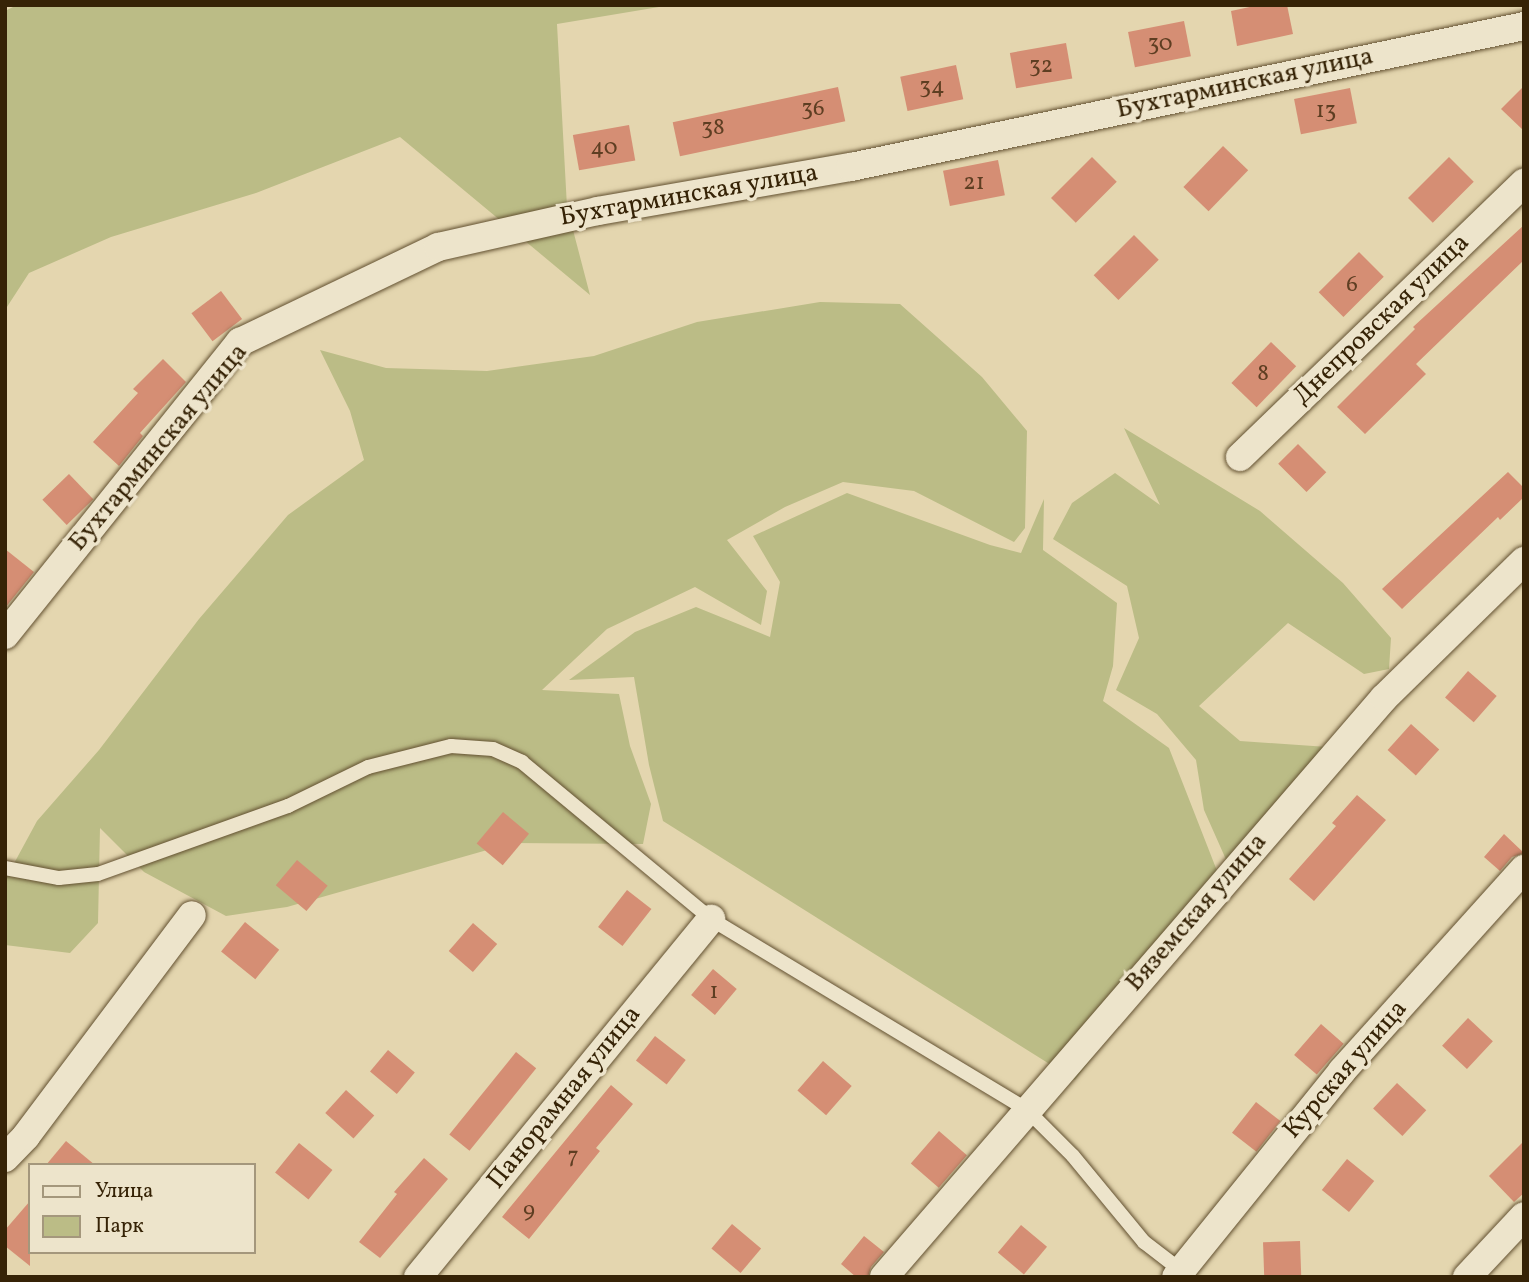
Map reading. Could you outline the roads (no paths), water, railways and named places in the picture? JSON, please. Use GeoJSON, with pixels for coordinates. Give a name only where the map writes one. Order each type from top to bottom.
{"type":"FeatureCollection","features":[{"type":"Feature","properties":{"kind":"street","name":"Бухтарминская улица"},"geometry":{"type":"LineString","coordinates":[[5,635],[240,342],[438,247],[598,211],[850,167],[1524,26]]}},
{"type":"Feature","properties":{"kind":"street","name":"Днепровская улица"},"geometry":{"type":"LineString","coordinates":[[1240,457],[1524,183]]}},
{"type":"Feature","properties":{"kind":"street","name":"Вяземская улица"},"geometry":{"type":"LineString","coordinates":[[884,1277],[1026,1109],[1384,698],[1524,561]]}},
{"type":"Feature","properties":{"kind":"street","name":"Курская улица"},"geometry":{"type":"LineString","coordinates":[[1182,1274],[1342,1071],[1524,869]]}},
{"type":"Feature","properties":{"kind":"street"},"geometry":{"type":"LineString","coordinates":[[5,1158],[192,915]]}},
{"type":"Feature","properties":{"kind":"street","name":"Панорамная улица"},"geometry":{"type":"LineString","coordinates":[[418,1277],[711,919]]}},
{"type":"Feature","properties":{"kind":"street"},"geometry":{"type":"LineString","coordinates":[[1467,1277],[1524,1216]]}},
{"type":"Feature","properties":{"kind":"lane"},"geometry":{"type":"LineString","coordinates":[[5,868],[59,878],[98,874],[288,806],[368,767],[452,746],[493,750],[522,762],[711,919],[1026,1109],[1073,1156],[1143,1242],[1182,1274]]}}]}
